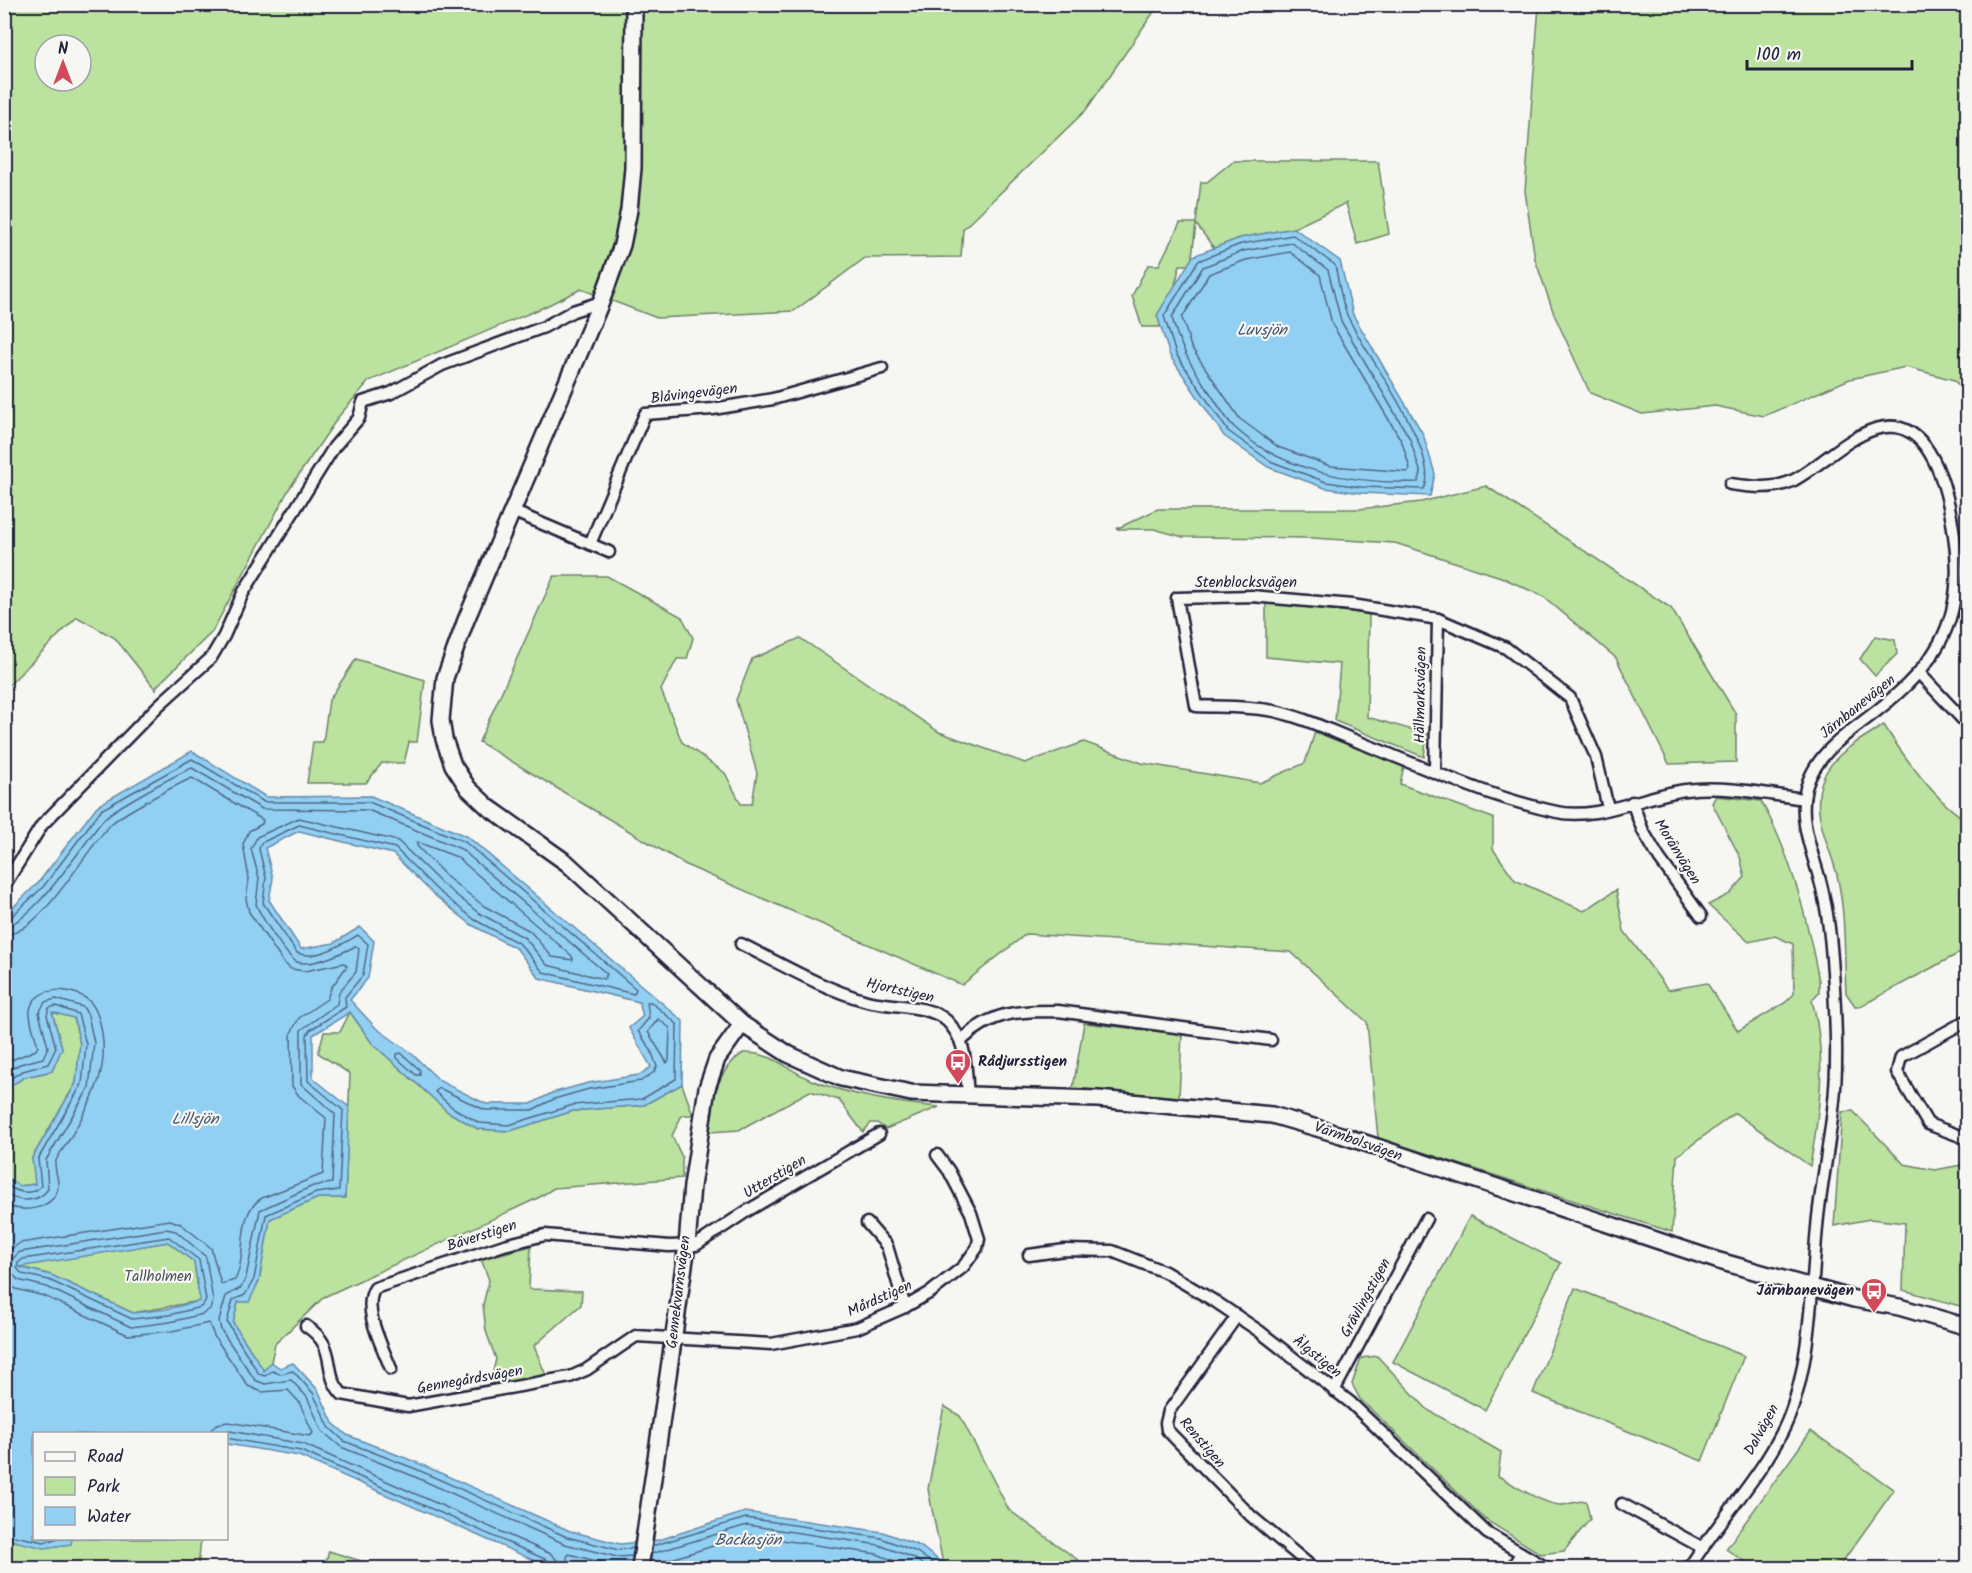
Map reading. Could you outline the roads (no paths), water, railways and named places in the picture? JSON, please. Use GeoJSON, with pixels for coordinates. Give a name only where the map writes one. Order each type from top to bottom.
{"type":"FeatureCollection","features":[{"type":"Feature","properties":{"kind":"street","name":"Värmbolsvägen"},"geometry":{"type":"LineString","coordinates":[[634,4],[631,198],[622,245],[601,302],[445,678],[441,720],[453,765],[468,788],[488,807],[567,863],[742,1024],[788,1054],[841,1078],[888,1090],[944,1095],[1098,1099],[1272,1115],[1341,1135],[1719,1261],[1968,1327]]}},
{"type":"Feature","properties":{"kind":"street"},"geometry":{"type":"LineString","coordinates":[[4,886],[42,825],[153,711],[211,658],[224,636],[243,593],[334,447],[358,417],[363,402],[391,393],[442,365],[544,327],[573,311],[601,302]]}},
{"type":"Feature","properties":{"kind":"street","name":"Blåvingevägen"},"geometry":{"type":"LineString","coordinates":[[590,544],[645,414],[713,409],[773,399],[882,368]]}},
{"type":"Feature","properties":{"kind":"street","name":"Järnbanevägen"},"geometry":{"type":"LineString","coordinates":[[1730,484],[1764,487],[1794,480],[1845,443],[1865,433],[1881,428],[1905,430],[1925,446],[1934,460],[1962,548],[1952,612],[1946,631],[1920,674],[1822,756],[1809,778],[1804,799],[1806,832],[1824,896],[1834,990],[1833,1109],[1820,1201],[1813,1287]]}},
{"type":"Feature","properties":{"kind":"street"},"geometry":{"type":"LineString","coordinates":[[512,512],[609,552]]}},
{"type":"Feature","properties":{"kind":"street","name":"Stenblocksvägen"},"geometry":{"type":"LineString","coordinates":[[1608,808],[1596,757],[1570,698],[1506,648],[1438,619],[1306,599],[1252,596],[1177,598],[1196,706],[1255,708],[1291,715],[1435,772],[1558,812],[1585,815],[1660,793],[1689,789],[1734,790],[1804,799]]}},
{"type":"Feature","properties":{"kind":"street","name":"Hällmarksvägen"},"geometry":{"type":"LineString","coordinates":[[1435,772],[1438,619]]}},
{"type":"Feature","properties":{"kind":"street"},"geometry":{"type":"LineString","coordinates":[[1920,674],[1968,725]]}},
{"type":"Feature","properties":{"kind":"street","name":"Moränvägen"},"geometry":{"type":"LineString","coordinates":[[1632,802],[1654,849],[1701,916]]}},
{"type":"Feature","properties":{"kind":"street","name":"Hjortstigen"},"geometry":{"type":"LineString","coordinates":[[741,944],[814,980],[864,1000],[937,1015],[946,1020],[962,1040]]}},
{"type":"Feature","properties":{"kind":"street"},"geometry":{"type":"LineString","coordinates":[[968,1094],[962,1040],[983,1022],[1029,1011],[1058,1011],[1271,1040]]}},
{"type":"Feature","properties":{"kind":"street"},"geometry":{"type":"LineString","coordinates":[[1968,1020],[1914,1048],[1901,1057],[1897,1067],[1901,1082],[1928,1124],[1968,1139]]}},
{"type":"Feature","properties":{"kind":"street","name":"Gennekvarnsvägen"},"geometry":{"type":"LineString","coordinates":[[640,1569],[687,1245],[688,1222],[707,1088],[717,1059],[742,1024]]}},
{"type":"Feature","properties":{"kind":"street","name":"Utterstigen"},"geometry":{"type":"LineString","coordinates":[[687,1245],[702,1243],[747,1211],[879,1134]]}},
{"type":"Feature","properties":{"kind":"street","name":"Mårdstigen"},"geometry":{"type":"LineString","coordinates":[[674,1337],[698,1341],[771,1344],[857,1328],[905,1307],[931,1292],[963,1267],[977,1248],[977,1228],[971,1213],[937,1155]]}},
{"type":"Feature","properties":{"kind":"street","name":"Grävlingstigen"},"geometry":{"type":"LineString","coordinates":[[1334,1391],[1426,1219]]}},
{"type":"Feature","properties":{"kind":"street"},"geometry":{"type":"LineString","coordinates":[[867,1223],[887,1246],[905,1307]]}},
{"type":"Feature","properties":{"kind":"street","name":"Bäverstigen"},"geometry":{"type":"LineString","coordinates":[[391,1369],[370,1310],[369,1297],[375,1288],[515,1241],[545,1235],[687,1245]]}},
{"type":"Feature","properties":{"kind":"street","name":"Älgstigen"},"geometry":{"type":"LineString","coordinates":[[1029,1255],[1094,1249],[1129,1256],[1180,1281],[1237,1316],[1334,1391],[1376,1425],[1474,1522],[1547,1569]]}},
{"type":"Feature","properties":{"kind":"street","name":"Dalvägen"},"geometry":{"type":"LineString","coordinates":[[1689,1569],[1785,1426],[1797,1386],[1811,1315],[1813,1287]]}},
{"type":"Feature","properties":{"kind":"street","name":"Renstigen"},"geometry":{"type":"LineString","coordinates":[[1237,1316],[1169,1411],[1167,1430],[1251,1516],[1313,1569]]}},
{"type":"Feature","properties":{"kind":"street","name":"Gennegårdsvägen"},"geometry":{"type":"LineString","coordinates":[[306,1326],[319,1335],[326,1347],[333,1381],[342,1394],[408,1406],[570,1377],[586,1370],[636,1336],[674,1337]]}},
{"type":"Feature","properties":{"kind":"street"},"geometry":{"type":"LineString","coordinates":[[1622,1504],[1703,1548]]}},
{"type":"Feature","properties":{"kind":"street"},"geometry":{"type":"LineString","coordinates":[[1512,1569],[1521,1552]]}},
{"type":"Feature","properties":{"kind":"water","name":"Luvsjön"},"geometry":{"type":"Polygon","coordinates":[[[1294,228],[1340,261],[1353,315],[1423,434],[1435,474],[1430,496],[1361,493],[1325,488],[1268,467],[1224,436],[1170,356],[1157,315],[1193,256],[1240,238],[1294,228]]]}},
{"type":"Feature","properties":{"kind":"water","name":"Lillsjön"},"geometry":{"type":"Polygon","coordinates":[[[192,751],[266,797],[371,796],[468,837],[683,1021],[682,1084],[644,1105],[573,1111],[510,1131],[478,1129],[448,1112],[372,1043],[350,1012],[313,1035],[313,1078],[349,1107],[345,1198],[318,1198],[270,1219],[259,1281],[249,1302],[238,1302],[233,1323],[264,1371],[271,1362],[280,1368],[293,1363],[318,1390],[333,1423],[347,1435],[418,1463],[570,1531],[620,1544],[659,1540],[745,1512],[883,1532],[920,1546],[949,1568],[551,1568],[299,1456],[228,1444],[228,1432],[33,1432],[33,1540],[72,1540],[71,1544],[44,1548],[5,1539],[4,1176],[19,1186],[35,1184],[32,1158],[76,1083],[80,1044],[74,1018],[52,1012],[62,1048],[52,1071],[25,1077],[5,1089],[5,915],[38,883],[97,806],[192,751]],[[299,831],[265,848],[273,878],[269,900],[301,949],[334,943],[360,927],[374,941],[368,978],[350,1000],[376,1028],[411,1053],[440,1081],[486,1104],[531,1104],[552,1093],[588,1083],[639,1075],[651,1067],[629,1028],[643,1016],[639,1002],[539,978],[517,949],[472,925],[433,894],[393,854],[299,831]],[[168,1242],[19,1267],[51,1275],[133,1313],[167,1309],[200,1301],[194,1262],[168,1242]]]}},
{"type":"Feature","properties":{"kind":"place","name":"Rådjursstigen"},"geometry":{"type":"Point","coordinates":[958,1085]}},
{"type":"Feature","properties":{"kind":"place","name":"Järnbanevägen"},"geometry":{"type":"Point","coordinates":[1874,1314]}},
{"type":"Feature","properties":{"kind":"park label","name":"Tallholmen"},"geometry":{"type":"Point","coordinates":[158,1277]}},
{"type":"Feature","properties":{"kind":"water label","name":"Backasjön"},"geometry":{"type":"Point","coordinates":[748,1540]}}]}
